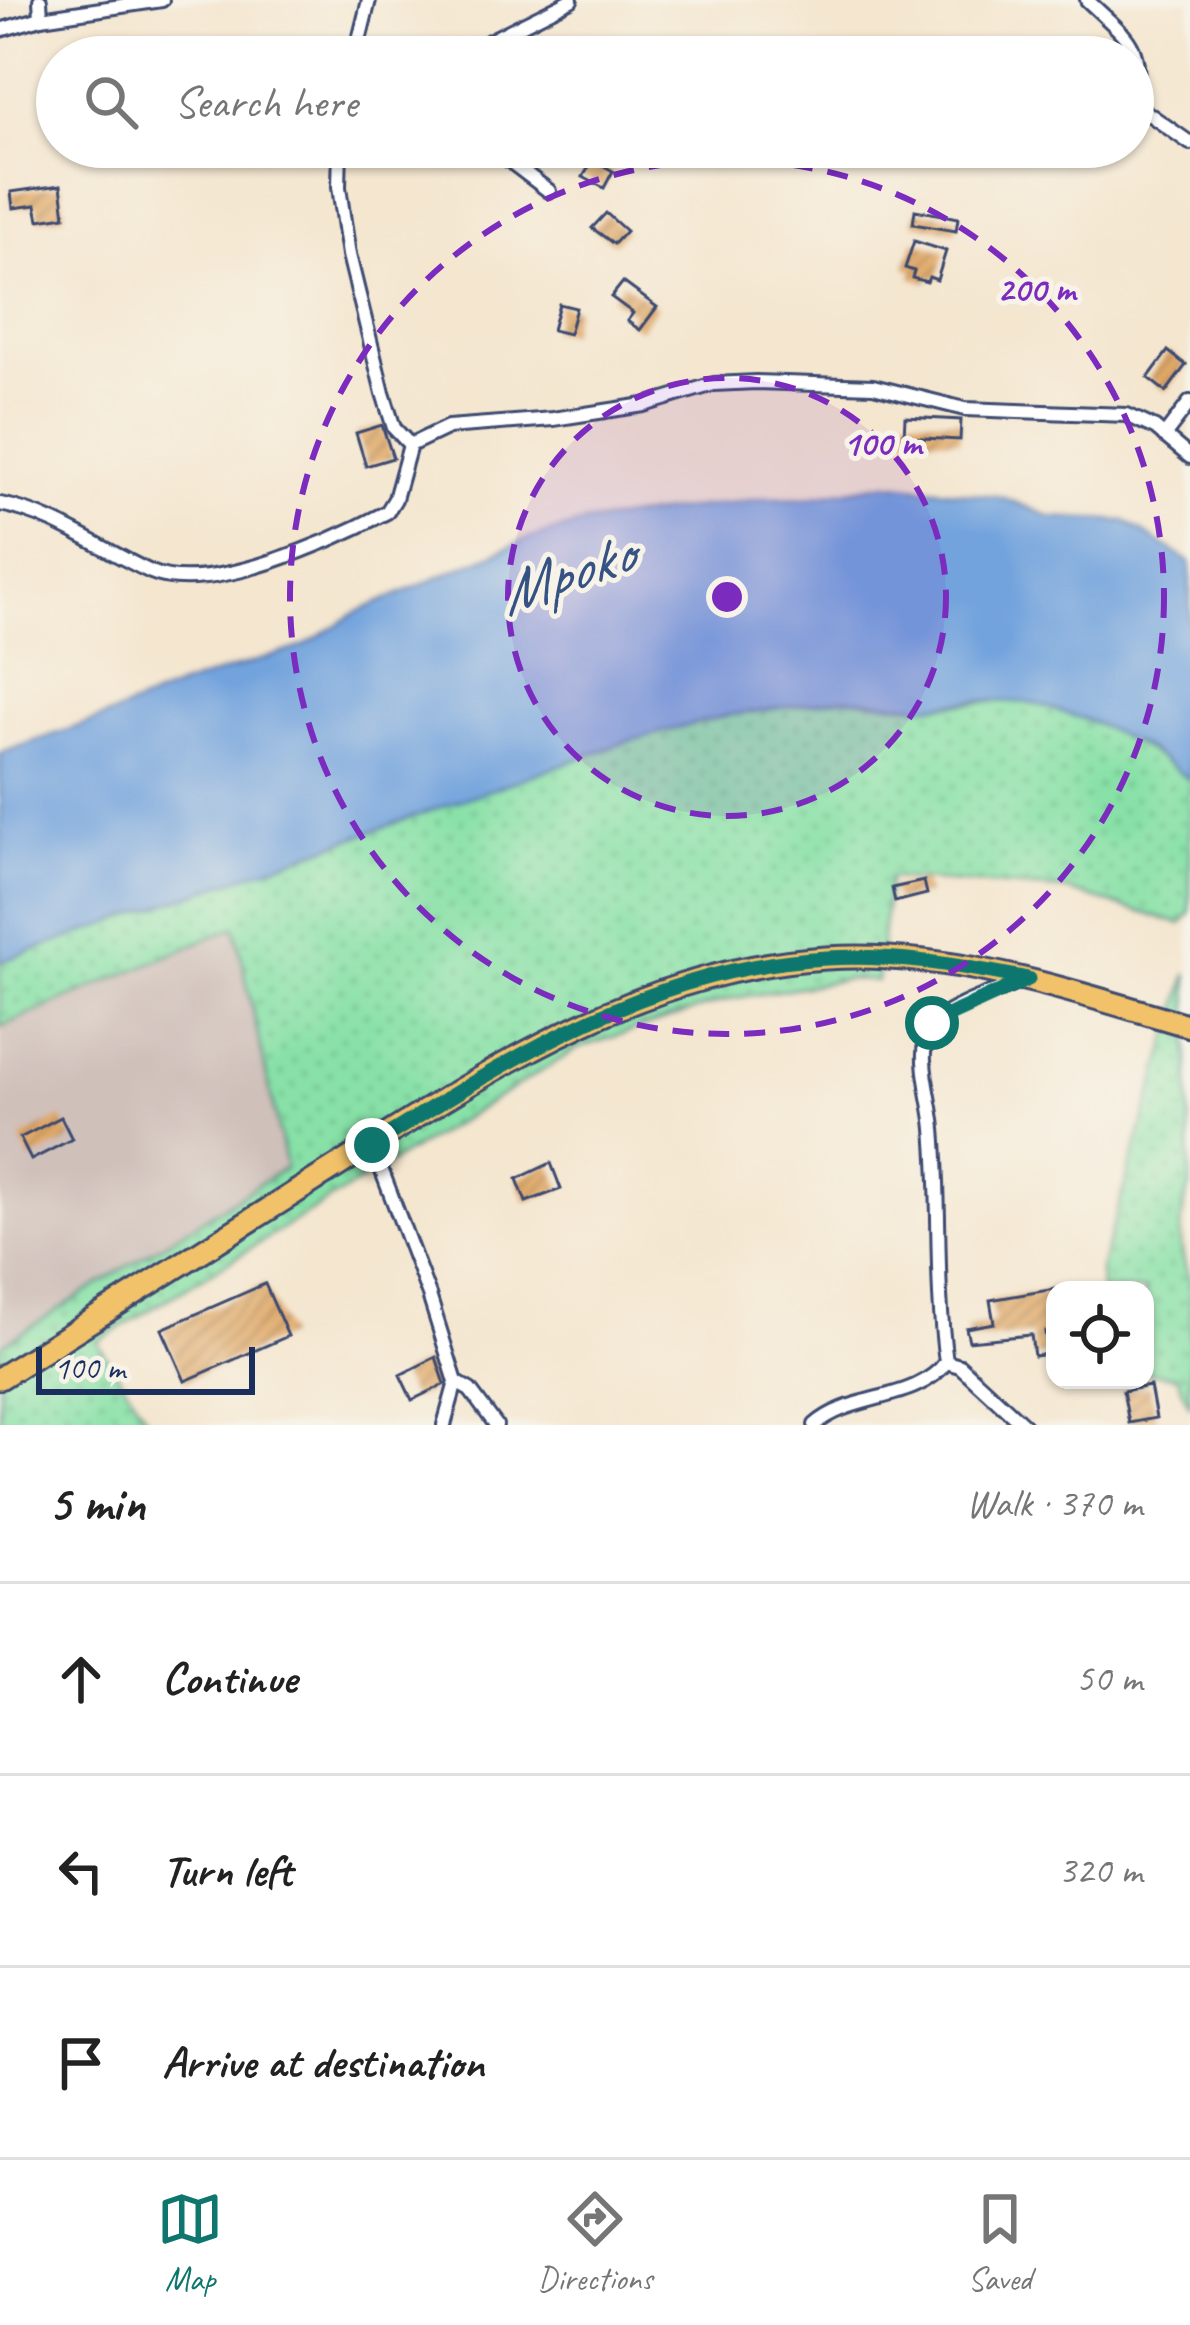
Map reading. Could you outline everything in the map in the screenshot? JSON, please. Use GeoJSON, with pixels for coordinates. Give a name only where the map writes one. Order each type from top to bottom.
{"type":"FeatureCollection","features":[{"type":"Feature","properties":{"kind":"main road"},"geometry":{"type":"LineString","coordinates":[[0,1378],[511,1058],[627,1002],[733,970],[823,958],[925,962],[1028,979],[1190,1026]]}},
{"type":"Feature","properties":{"kind":"street"},"geometry":{"type":"LineString","coordinates":[[40,0],[41,18]]}},
{"type":"Feature","properties":{"kind":"street"},"geometry":{"type":"LineString","coordinates":[[0,30],[41,18],[162,0]]}},
{"type":"Feature","properties":{"kind":"street"},"geometry":{"type":"LineString","coordinates":[[361,36],[369,0]]}},
{"type":"Feature","properties":{"kind":"street"},"geometry":{"type":"LineString","coordinates":[[499,36],[571,0]]}},
{"type":"Feature","properties":{"kind":"street"},"geometry":{"type":"LineString","coordinates":[[1087,0],[1129,36]]}},
{"type":"Feature","properties":{"kind":"street"},"geometry":{"type":"LineString","coordinates":[[1154,118],[1190,143]]}},
{"type":"Feature","properties":{"kind":"street"},"geometry":{"type":"LineString","coordinates":[[339,168],[349,255],[382,392],[394,428],[410,445]]}},
{"type":"Feature","properties":{"kind":"street"},"geometry":{"type":"LineString","coordinates":[[519,168],[549,190]]}},
{"type":"Feature","properties":{"kind":"street"},"geometry":{"type":"LineString","coordinates":[[0,504],[40,516],[157,574],[187,581],[212,578],[244,570],[387,512],[410,445],[448,427],[554,419],[644,405],[714,384],[756,382],[873,386],[965,410],[1127,415],[1190,457]]}},
{"type":"Feature","properties":{"kind":"street"},"geometry":{"type":"LineString","coordinates":[[1164,436],[1190,403]]}},
{"type":"Feature","properties":{"kind":"street"},"geometry":{"type":"LineString","coordinates":[[946,1362],[938,1295],[934,1132],[924,1048],[928,1030],[938,1018],[1028,979]]}},
{"type":"Feature","properties":{"kind":"street"},"geometry":{"type":"LineString","coordinates":[[372,1145],[429,1295],[456,1382],[444,1425]]}},
{"type":"Feature","properties":{"kind":"street"},"geometry":{"type":"LineString","coordinates":[[815,1425],[837,1410],[926,1379],[946,1362]]}},
{"type":"Feature","properties":{"kind":"street"},"geometry":{"type":"LineString","coordinates":[[946,1362],[960,1366],[1024,1425]]}},
{"type":"Feature","properties":{"kind":"street"},"geometry":{"type":"LineString","coordinates":[[456,1382],[470,1390],[496,1425]]}},
{"type":"Feature","properties":{"kind":"shaded area"},"geometry":{"type":"Polygon","coordinates":[[[234,926],[286,1167],[0,1346],[0,1027],[234,926]]]}},
{"type":"Feature","properties":{"kind":"green space"},"geometry":{"type":"Polygon","coordinates":[[[846,698],[920,706],[1032,703],[1095,723],[1154,755],[1190,780],[1190,914],[1181,924],[1065,890],[889,878],[877,981],[847,979],[730,999],[579,1048],[97,1342],[151,1425],[0,1425],[0,1346],[286,1167],[235,927],[0,1027],[0,962],[632,740],[725,716],[846,698]]]}},
{"type":"Feature","properties":{"kind":"green space"},"geometry":{"type":"Polygon","coordinates":[[[1188,973],[1190,1187],[1181,1234],[1190,1280],[1190,1407],[1177,1376],[1154,1373],[1154,1281],[1101,1281],[1100,1269],[1188,973]]]}},
{"type":"Feature","properties":{"kind":"water","name":"Mpoko"},"geometry":{"type":"Polygon","coordinates":[[[887,483],[1002,497],[1051,517],[1125,521],[1190,562],[1190,780],[1149,750],[1092,722],[1033,703],[980,700],[924,706],[845,698],[725,716],[632,740],[0,962],[0,753],[304,646],[357,612],[528,539],[584,523],[766,498],[805,498],[887,483]]]}},
{"type":"Feature","properties":{"kind":"building"},"geometry":{"type":"Polygon","coordinates":[[[588,168],[613,171],[604,188],[583,177],[588,168]]]}},
{"type":"Feature","properties":{"kind":"building"},"geometry":{"type":"Polygon","coordinates":[[[61,185],[65,216],[39,220],[36,205],[13,208],[11,192],[61,185]]]}},
{"type":"Feature","properties":{"kind":"building"},"geometry":{"type":"Polygon","coordinates":[[[915,210],[958,218],[956,231],[913,224],[915,210]]]}},
{"type":"Feature","properties":{"kind":"building"},"geometry":{"type":"Polygon","coordinates":[[[606,213],[626,231],[614,244],[592,228],[606,213]]]}},
{"type":"Feature","properties":{"kind":"building"},"geometry":{"type":"Polygon","coordinates":[[[914,241],[946,251],[937,280],[912,278],[914,271],[905,268],[914,241]]]}},
{"type":"Feature","properties":{"kind":"building"},"geometry":{"type":"Polygon","coordinates":[[[623,282],[657,307],[640,330],[627,321],[633,313],[611,297],[623,282]]]}},
{"type":"Feature","properties":{"kind":"building"},"geometry":{"type":"Polygon","coordinates":[[[559,304],[576,308],[569,334],[552,330],[559,304]]]}},
{"type":"Feature","properties":{"kind":"building"},"geometry":{"type":"Polygon","coordinates":[[[1168,351],[1186,365],[1166,392],[1148,378],[1168,351]]]}},
{"type":"Feature","properties":{"kind":"building"},"geometry":{"type":"Polygon","coordinates":[[[905,417],[961,420],[960,440],[904,437],[905,417]]]}},
{"type":"Feature","properties":{"kind":"building"},"geometry":{"type":"Polygon","coordinates":[[[382,425],[393,458],[366,466],[356,433],[382,425]]]}},
{"type":"Feature","properties":{"kind":"building"},"geometry":{"type":"Polygon","coordinates":[[[924,881],[927,894],[895,902],[892,888],[924,881]]]}},
{"type":"Feature","properties":{"kind":"building"},"geometry":{"type":"Polygon","coordinates":[[[61,1117],[72,1139],[31,1160],[20,1138],[61,1117]]]}},
{"type":"Feature","properties":{"kind":"building"},"geometry":{"type":"Polygon","coordinates":[[[551,1163],[561,1189],[526,1202],[517,1179],[551,1163]]]}},
{"type":"Feature","properties":{"kind":"building"},"geometry":{"type":"Polygon","coordinates":[[[265,1284],[288,1336],[185,1381],[162,1329],[265,1284]]]}},
{"type":"Feature","properties":{"kind":"building"},"geometry":{"type":"Polygon","coordinates":[[[1046,1291],[1046,1354],[1034,1356],[1031,1335],[969,1341],[966,1328],[994,1323],[990,1300],[1046,1291]]]}},
{"type":"Feature","properties":{"kind":"building"},"geometry":{"type":"Polygon","coordinates":[[[436,1357],[445,1384],[412,1400],[400,1375],[436,1357]]]}},
{"type":"Feature","properties":{"kind":"building"},"geometry":{"type":"Polygon","coordinates":[[[1151,1389],[1156,1418],[1129,1423],[1123,1391],[1151,1389]]]}},
{"type":"Feature","properties":{"kind":"route"},"geometry":{"type":"LineString","coordinates":[[372,1145],[511,1058],[576,1025],[627,1002],[733,970],[868,957],[1028,979],[932,1023]]}}]}
